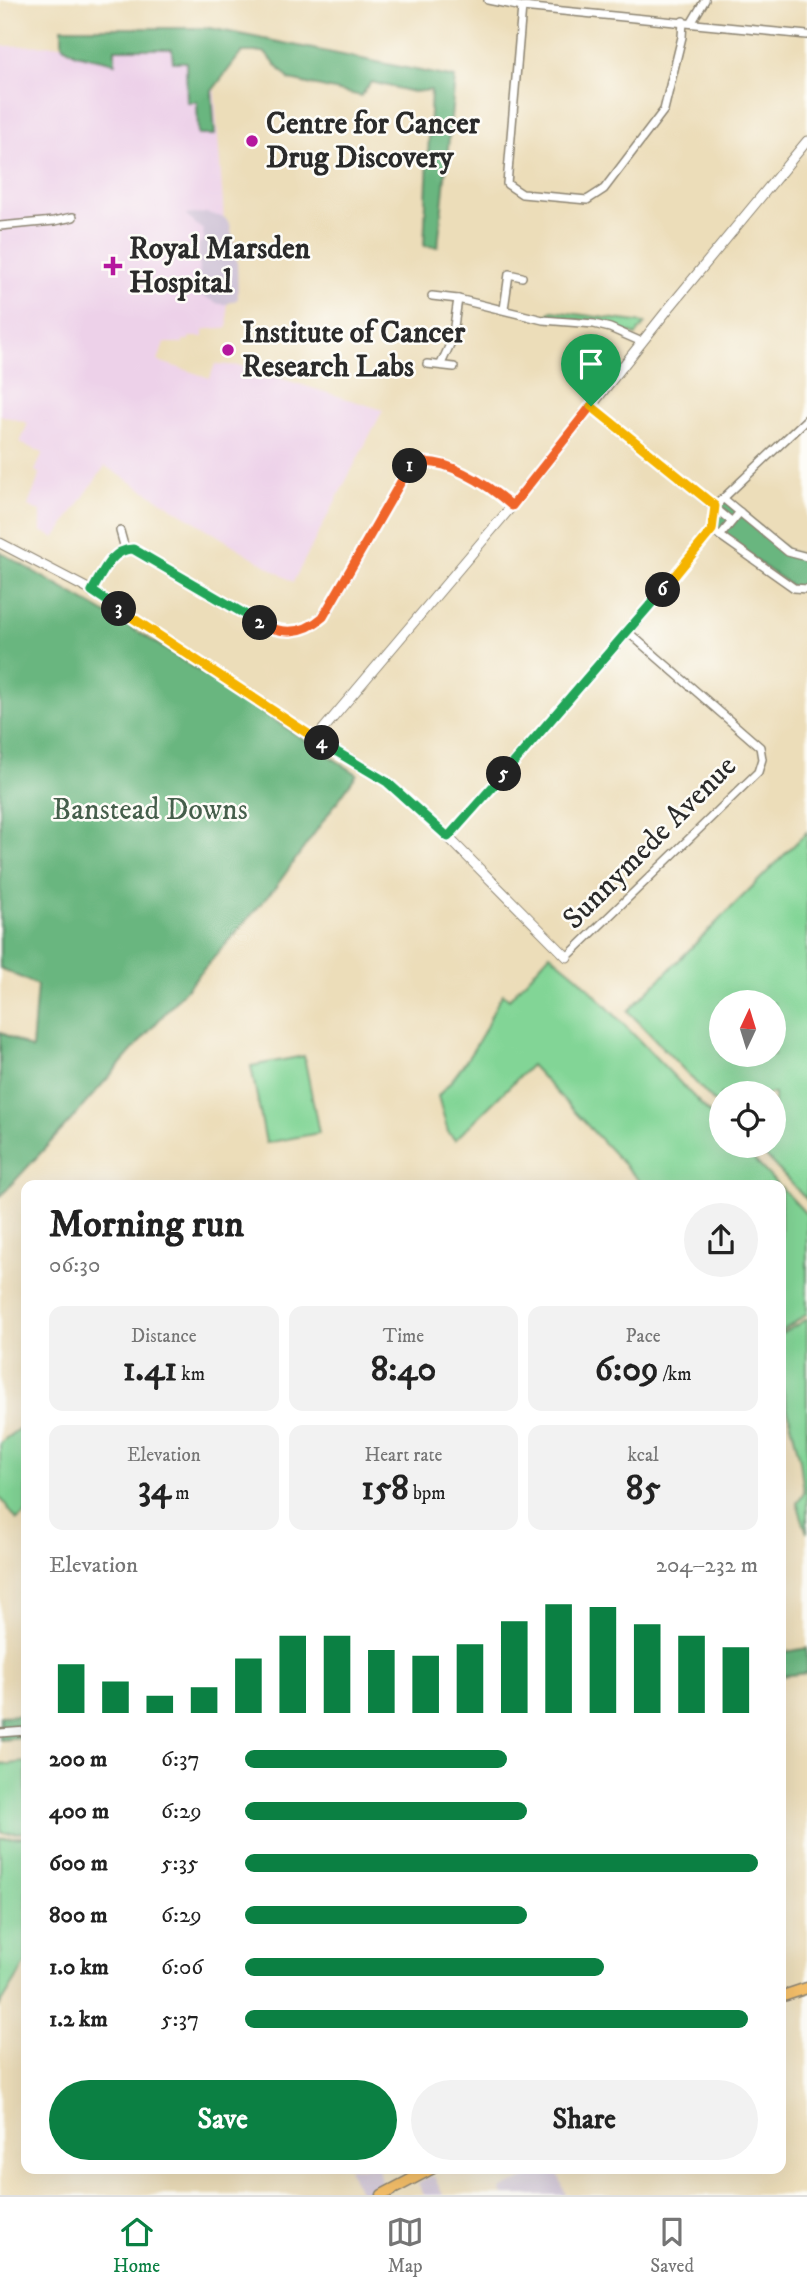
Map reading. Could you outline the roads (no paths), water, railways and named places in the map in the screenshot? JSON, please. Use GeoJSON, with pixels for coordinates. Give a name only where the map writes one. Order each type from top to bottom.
{"type":"FeatureCollection","features":[{"type":"Feature","properties":{"kind":"main road"},"geometry":{"type":"LineString","coordinates":[[786,1995],[807,1988]]}},
{"type":"Feature","properties":{"kind":"main road"},"geometry":{"type":"LineString","coordinates":[[382,2195],[422,2174]]}},
{"type":"Feature","properties":{"kind":"street"},"geometry":{"type":"LineString","coordinates":[[488,0],[522,7],[807,35]]}},
{"type":"Feature","properties":{"kind":"street"},"geometry":{"type":"LineString","coordinates":[[692,22],[705,0]]}},
{"type":"Feature","properties":{"kind":"street"},"geometry":{"type":"LineString","coordinates":[[522,7],[507,184],[522,194],[587,200],[604,189],[664,110],[682,37],[682,21]]}},
{"type":"Feature","properties":{"kind":"street"},"geometry":{"type":"LineString","coordinates":[[315,739],[512,506],[807,141]]}},
{"type":"Feature","properties":{"kind":"street"},"geometry":{"type":"LineString","coordinates":[[0,226],[73,217]]}},
{"type":"Feature","properties":{"kind":"street"},"geometry":{"type":"LineString","coordinates":[[504,309],[509,274],[522,277]]}},
{"type":"Feature","properties":{"kind":"street"},"geometry":{"type":"LineString","coordinates":[[432,296],[458,299],[543,320],[579,322],[610,328],[642,342]]}},
{"type":"Feature","properties":{"kind":"street"},"geometry":{"type":"LineString","coordinates":[[442,364],[452,340],[458,299]]}},
{"type":"Feature","properties":{"kind":"street"},"geometry":{"type":"LineString","coordinates":[[427,364],[454,367]]}},
{"type":"Feature","properties":{"kind":"street"},"geometry":{"type":"LineString","coordinates":[[591,406],[732,521]]}},
{"type":"Feature","properties":{"kind":"street"},"geometry":{"type":"LineString","coordinates":[[448,837],[628,632],[712,530],[715,506],[807,419]]}},
{"type":"Feature","properties":{"kind":"street"},"geometry":{"type":"LineString","coordinates":[[92,591],[114,555],[125,549],[133,549],[264,626],[290,632],[317,623],[328,610],[411,465],[429,463],[467,473],[512,506]]}},
{"type":"Feature","properties":{"kind":"street"},"geometry":{"type":"LineString","coordinates":[[724,499],[788,552],[807,557]]}},
{"type":"Feature","properties":{"kind":"street"},"geometry":{"type":"LineString","coordinates":[[720,536],[740,512]]}},
{"type":"Feature","properties":{"kind":"street"},"geometry":{"type":"LineString","coordinates":[[712,530],[794,588],[807,589]]}},
{"type":"Feature","properties":{"kind":"street"},"geometry":{"type":"LineString","coordinates":[[120,531],[125,549]]}},
{"type":"Feature","properties":{"kind":"street"},"geometry":{"type":"LineString","coordinates":[[0,544],[92,591],[315,739],[387,782],[448,837],[567,957]]}},
{"type":"Feature","properties":{"kind":"street","name":"Sunnymede Avenue"},"geometry":{"type":"LineString","coordinates":[[567,957],[758,772],[762,759],[760,747],[628,632]]}},
{"type":"Feature","properties":{"kind":"street"},"geometry":{"type":"LineString","coordinates":[[0,1734],[21,1732]]}},
{"type":"Feature","properties":{"kind":"place","name":"Centre for Cancer Drug Discovery"},"geometry":{"type":"Point","coordinates":[252,141]}},
{"type":"Feature","properties":{"kind":"place","name":"Royal Marsden Hospital"},"geometry":{"type":"Point","coordinates":[113,266]}},
{"type":"Feature","properties":{"kind":"place","name":"Institute of Cancer Research Labs"},"geometry":{"type":"Point","coordinates":[228,350]}},
{"type":"Feature","properties":{"kind":"park label","name":"Banstead Downs"},"geometry":{"type":"Point","coordinates":[150,810]}}]}
